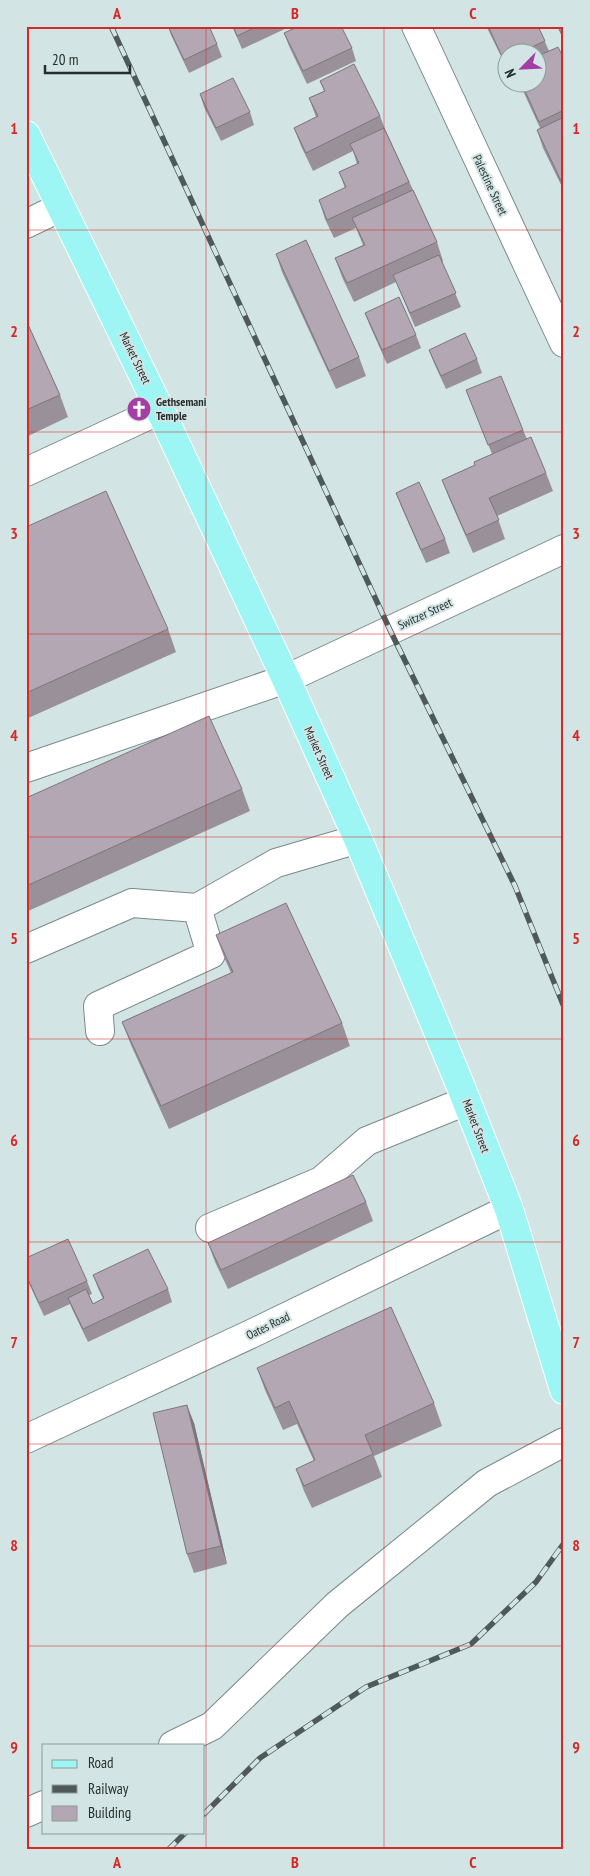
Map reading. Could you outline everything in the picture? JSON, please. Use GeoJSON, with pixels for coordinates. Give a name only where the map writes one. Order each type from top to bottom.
{"type":"FeatureCollection","features":[{"type":"Feature","properties":{"kind":"main road","name":"Market Street"},"geometry":{"type":"LineString","coordinates":[[26,135],[33,164],[62,207],[160,410],[286,679],[358,839],[509,1209],[564,1390]]}},
{"type":"Feature","properties":{"kind":"street","name":"Palestine Street"},"geometry":{"type":"LineString","coordinates":[[416,26],[564,343]]}},
{"type":"Feature","properties":{"kind":"street"},"geometry":{"type":"LineString","coordinates":[[26,224],[62,207]]}},
{"type":"Feature","properties":{"kind":"street"},"geometry":{"type":"LineString","coordinates":[[26,472],[160,410]]}},
{"type":"Feature","properties":{"kind":"street","name":"Switzer Street"},"geometry":{"type":"LineString","coordinates":[[26,768],[286,679],[564,549]]}},
{"type":"Feature","properties":{"kind":"street"},"geometry":{"type":"LineString","coordinates":[[26,948],[132,903],[197,908],[276,864],[358,839]]}},
{"type":"Feature","properties":{"kind":"street"},"geometry":{"type":"LineString","coordinates":[[100,1031],[98,1006],[211,954],[197,908]]}},
{"type":"Feature","properties":{"kind":"street"},"geometry":{"type":"LineString","coordinates":[[210,1228],[321,1181],[366,1141],[466,1100]]}},
{"type":"Feature","properties":{"kind":"street","name":"Oates Road"},"geometry":{"type":"LineString","coordinates":[[26,1439],[251,1334],[509,1209]]}},
{"type":"Feature","properties":{"kind":"street"},"geometry":{"type":"LineString","coordinates":[[175,1744],[212,1726],[338,1605],[487,1484],[564,1442]]}},
{"type":"Feature","properties":{"kind":"street"},"geometry":{"type":"LineString","coordinates":[[26,1813],[42,1806]]}},
{"type":"Feature","properties":{"kind":"building"},"geometry":{"type":"Polygon","coordinates":[[[168,26],[209,26],[217,44],[184,60],[168,26]]]}},
{"type":"Feature","properties":{"kind":"building"},"geometry":{"type":"Polygon","coordinates":[[[233,26],[258,26],[237,36],[233,26]]]}},
{"type":"Feature","properties":{"kind":"building"},"geometry":{"type":"Polygon","coordinates":[[[299,26],[341,26],[352,48],[303,71],[284,33],[299,26]]]}},
{"type":"Feature","properties":{"kind":"building"},"geometry":{"type":"Polygon","coordinates":[[[488,26],[538,26],[545,41],[498,42],[498,48],[488,26]]]}},
{"type":"Feature","properties":{"kind":"building"},"geometry":{"type":"Polygon","coordinates":[[[558,26],[564,26],[563,37],[558,26]]]}},
{"type":"Feature","properties":{"kind":"building"},"geometry":{"type":"Polygon","coordinates":[[[558,47],[564,59],[564,110],[539,122],[526,92],[548,92],[548,52],[558,47]]]}},
{"type":"Feature","properties":{"kind":"building"},"geometry":{"type":"Polygon","coordinates":[[[354,64],[380,116],[306,153],[294,128],[318,116],[309,98],[325,91],[320,81],[354,64]]]}},
{"type":"Feature","properties":{"kind":"building"},"geometry":{"type":"Polygon","coordinates":[[[233,78],[250,112],[216,128],[200,94],[233,78]]]}},
{"type":"Feature","properties":{"kind":"building"},"geometry":{"type":"Polygon","coordinates":[[[564,117],[564,182],[562,183],[537,130],[564,117]]]}},
{"type":"Feature","properties":{"kind":"building"},"geometry":{"type":"Polygon","coordinates":[[[384,128],[409,182],[327,220],[319,200],[346,187],[339,172],[359,163],[350,144],[384,128]]]}},
{"type":"Feature","properties":{"kind":"building"},"geometry":{"type":"Polygon","coordinates":[[[413,190],[437,242],[347,283],[335,258],[365,245],[352,218],[413,190]]]}},
{"type":"Feature","properties":{"kind":"building"},"geometry":{"type":"Polygon","coordinates":[[[306,240],[359,357],[329,371],[276,254],[306,240]]]}},
{"type":"Feature","properties":{"kind":"building"},"geometry":{"type":"Polygon","coordinates":[[[439,255],[456,293],[410,313],[393,275],[439,255]]]}},
{"type":"Feature","properties":{"kind":"building"},"geometry":{"type":"Polygon","coordinates":[[[399,297],[416,335],[382,350],[365,313],[399,297]]]}},
{"type":"Feature","properties":{"kind":"building"},"geometry":{"type":"Polygon","coordinates":[[[26,320],[60,395],[26,410],[26,320]]]}},
{"type":"Feature","properties":{"kind":"building"},"geometry":{"type":"Polygon","coordinates":[[[465,333],[477,359],[441,376],[429,350],[465,333]]]}},
{"type":"Feature","properties":{"kind":"building"},"geometry":{"type":"Polygon","coordinates":[[[501,376],[523,430],[488,445],[466,390],[501,376]]]}},
{"type":"Feature","properties":{"kind":"building"},"geometry":{"type":"Polygon","coordinates":[[[531,437],[546,473],[489,498],[499,520],[466,535],[442,480],[475,465],[474,462],[531,437]]]}},
{"type":"Feature","properties":{"kind":"building"},"geometry":{"type":"Polygon","coordinates":[[[419,482],[445,539],[421,550],[396,493],[419,482]]]}},
{"type":"Feature","properties":{"kind":"building"},"geometry":{"type":"Polygon","coordinates":[[[106,491],[168,629],[26,693],[26,527],[106,491]]]}},
{"type":"Feature","properties":{"kind":"building"},"geometry":{"type":"Polygon","coordinates":[[[209,716],[242,789],[26,886],[26,798],[209,716]]]}},
{"type":"Feature","properties":{"kind":"building"},"geometry":{"type":"Polygon","coordinates":[[[286,903],[342,1023],[161,1106],[122,1022],[233,972],[216,935],[286,903]]]}},
{"type":"Feature","properties":{"kind":"building"},"geometry":{"type":"Polygon","coordinates":[[[353,1175],[366,1202],[221,1270],[208,1243],[353,1175]]]}},
{"type":"Feature","properties":{"kind":"building"},"geometry":{"type":"Polygon","coordinates":[[[68,1239],[87,1281],[39,1303],[26,1275],[26,1258],[68,1239]]]}},
{"type":"Feature","properties":{"kind":"building"},"geometry":{"type":"Polygon","coordinates":[[[148,1249],[168,1289],[83,1329],[68,1298],[86,1289],[93,1304],[104,1298],[93,1275],[148,1249]]]}},
{"type":"Feature","properties":{"kind":"building"},"geometry":{"type":"Polygon","coordinates":[[[391,1307],[434,1403],[365,1435],[373,1454],[304,1486],[296,1469],[315,1460],[289,1401],[275,1408],[257,1368],[391,1307]]]}},
{"type":"Feature","properties":{"kind":"building"},"geometry":{"type":"Polygon","coordinates":[[[187,1405],[221,1546],[187,1554],[153,1413],[187,1405]]]}},
{"type":"Feature","properties":{"kind":"railway"},"geometry":{"type":"LineString","coordinates":[[111,26],[390,630],[515,886],[564,1007]]}},
{"type":"Feature","properties":{"kind":"railway"},"geometry":{"type":"LineString","coordinates":[[205,1813],[260,1758],[366,1687],[471,1644],[536,1582],[564,1543]]}},
{"type":"Feature","properties":{"kind":"railway"},"geometry":{"type":"LineString","coordinates":[[168,1850],[184,1834]]}},
{"type":"Feature","properties":{"kind":"place","name":"Gethsemani Temple"},"geometry":{"type":"Point","coordinates":[139,409]}}]}
